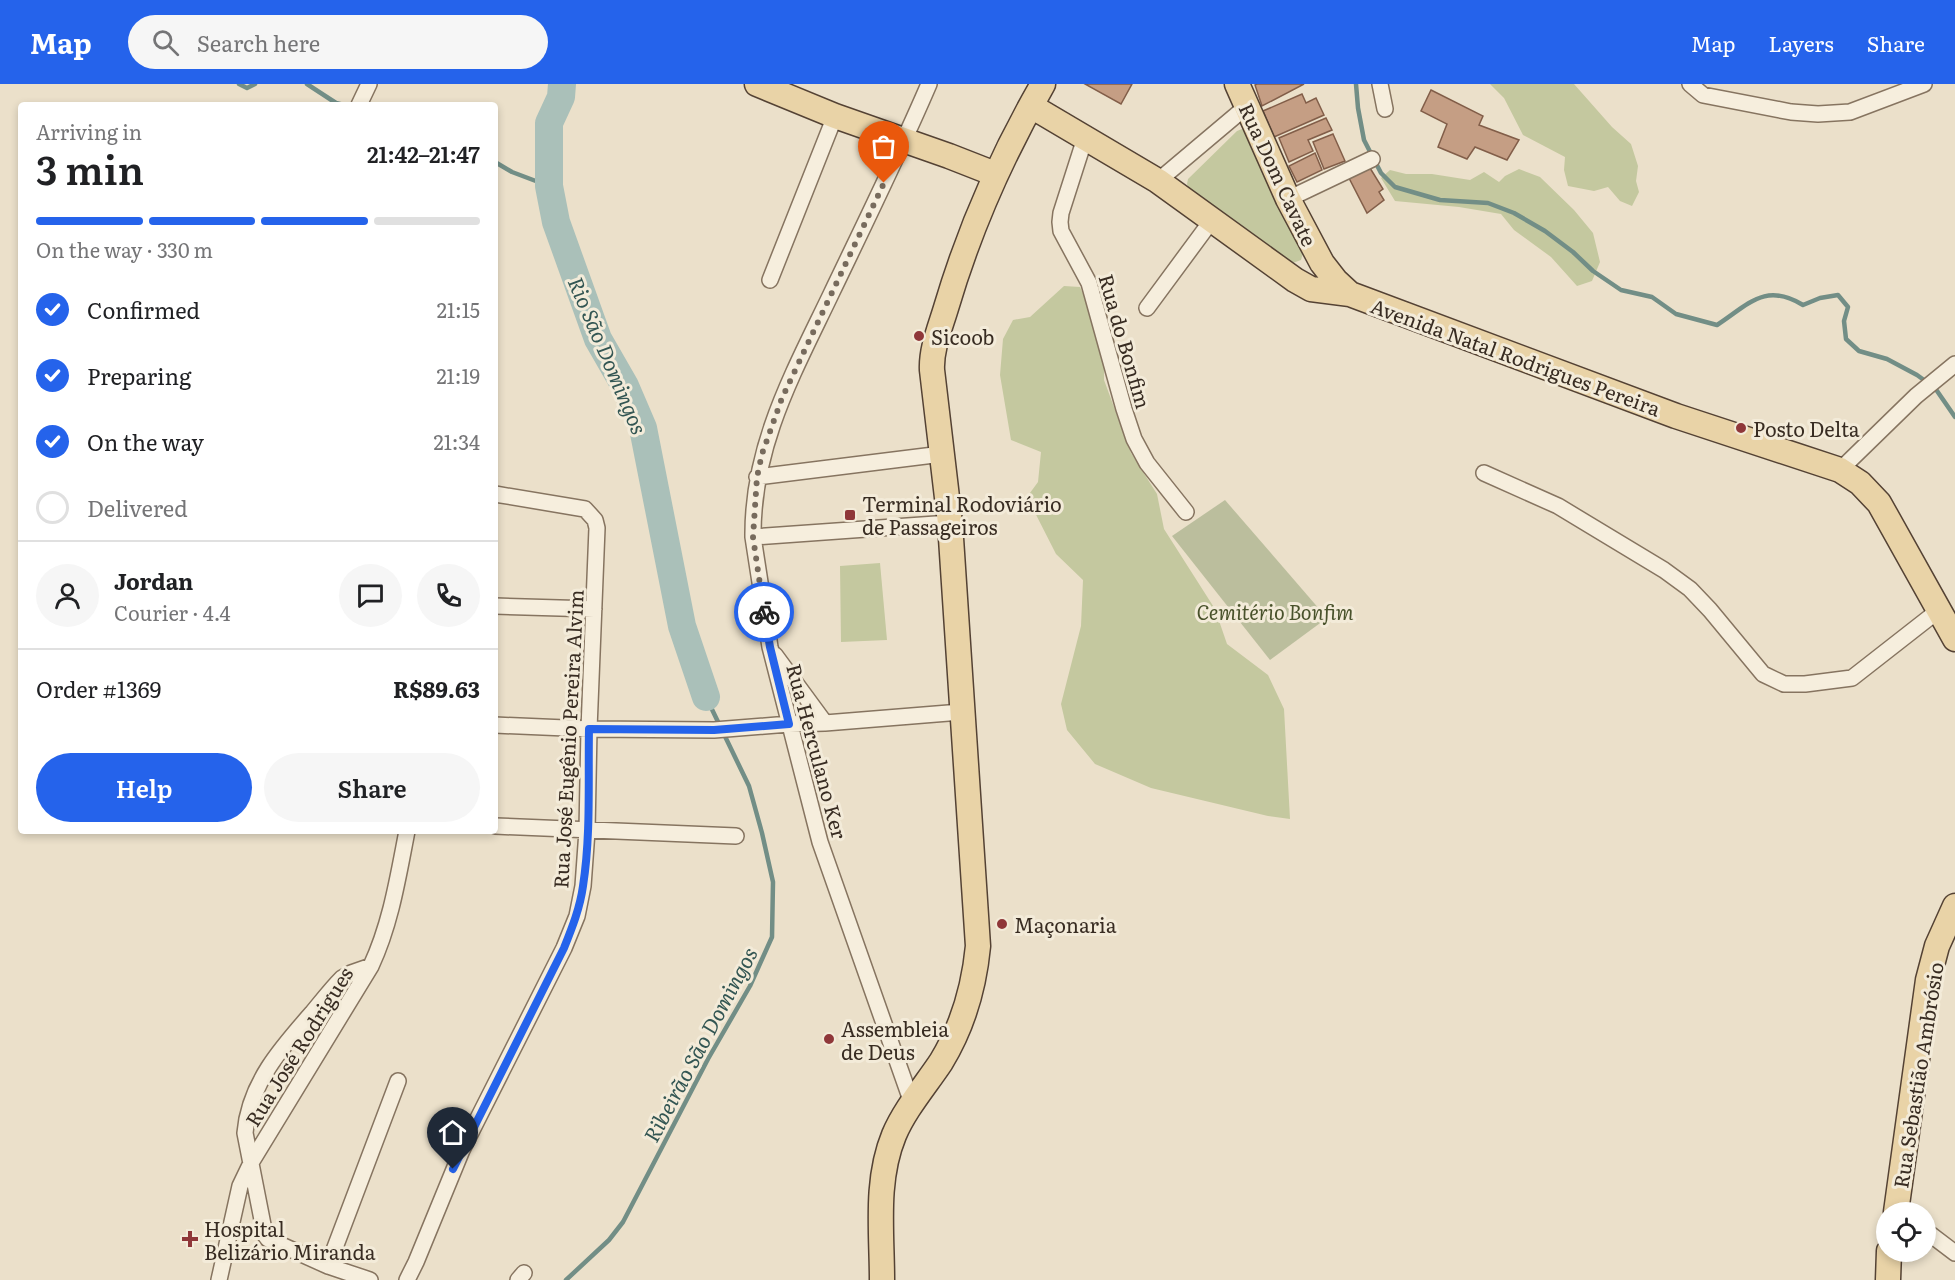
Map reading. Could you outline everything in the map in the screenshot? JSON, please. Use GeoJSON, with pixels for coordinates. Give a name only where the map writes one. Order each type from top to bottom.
{"type":"FeatureCollection","features":[{"type":"Feature","properties":{"kind":"main road"},"geometry":{"type":"LineString","coordinates":[[757,84],[835,116],[995,174]]}},
{"type":"Feature","properties":{"kind":"main road"},"geometry":{"type":"LineString","coordinates":[[882,1280],[881,1192],[885,1164],[894,1135],[912,1103],[941,1062],[966,1012],[975,980],[978,946],[950,523],[932,370],[933,351],[957,269],[995,174],[1043,84]]}},
{"type":"Feature","properties":{"kind":"main road","name":"Rua Dom Cavate"},"geometry":{"type":"LineString","coordinates":[[1237,84],[1288,199],[1322,263],[1350,294]]}},
{"type":"Feature","properties":{"kind":"main road","name":"Avenida Natal Rodrigues Pereira"},"geometry":{"type":"LineString","coordinates":[[1030,106],[1158,181],[1295,280],[1311,289],[1350,294],[1665,412],[1840,470],[1860,483],[1879,503],[1955,639]]}},
{"type":"Feature","properties":{"kind":"main road"},"geometry":{"type":"LineString","coordinates":[[1311,289],[1318,278],[1322,263]]}},
{"type":"Feature","properties":{"kind":"main road","name":"Rua Sebastião Ambrósio"},"geometry":{"type":"LineString","coordinates":[[1899,1202],[1928,980],[1937,946],[1955,906]]}},
{"type":"Feature","properties":{"kind":"main road"},"geometry":{"type":"LineString","coordinates":[[1887,1280],[1888,1262]]}},
{"type":"Feature","properties":{"kind":"street"},"geometry":{"type":"LineString","coordinates":[[360,102],[369,84]]}},
{"type":"Feature","properties":{"kind":"street","name":"Rua Herculano Ker"},"geometry":{"type":"LineString","coordinates":[[912,1103],[820,842],[770,647],[753,537],[757,477],[770,428],[929,84]]}},
{"type":"Feature","properties":{"kind":"street"},"geometry":{"type":"LineString","coordinates":[[1380,84],[1384,109]]}},
{"type":"Feature","properties":{"kind":"street"},"geometry":{"type":"LineString","coordinates":[[1690,84],[1703,95],[1791,112],[1818,114],[1850,112],[1924,84]]}},
{"type":"Feature","properties":{"kind":"street"},"geometry":{"type":"LineString","coordinates":[[1158,181],[1247,106]]}},
{"type":"Feature","properties":{"kind":"street"},"geometry":{"type":"LineString","coordinates":[[770,280],[835,116]]}},
{"type":"Feature","properties":{"kind":"street","name":"Rua do Bonfim"},"geometry":{"type":"LineString","coordinates":[[1085,138],[1061,213],[1062,231],[1089,283],[1134,439],[1147,463],[1186,512]]}},
{"type":"Feature","properties":{"kind":"street"},"geometry":{"type":"LineString","coordinates":[[1288,199],[1372,159]]}},
{"type":"Feature","properties":{"kind":"street"},"geometry":{"type":"LineString","coordinates":[[1147,308],[1212,220]]}},
{"type":"Feature","properties":{"kind":"street"},"geometry":{"type":"LineString","coordinates":[[1840,470],[1916,396],[1955,364]]}},
{"type":"Feature","properties":{"kind":"street"},"geometry":{"type":"LineString","coordinates":[[757,477],[942,454]]}},
{"type":"Feature","properties":{"kind":"street"},"geometry":{"type":"LineString","coordinates":[[1484,473],[1574,515],[1664,570],[1690,589],[1710,610],[1763,674],[1784,684],[1805,684],[1852,678],[1939,610]]}},
{"type":"Feature","properties":{"kind":"street","name":"Rua José Eugênio Pereira Alvim"},"geometry":{"type":"LineString","coordinates":[[407,1280],[453,1169],[568,940],[577,916],[583,886],[587,831],[597,528],[591,514],[585,509],[498,493]]}},
{"type":"Feature","properties":{"kind":"street"},"geometry":{"type":"LineString","coordinates":[[753,537],[950,523]]}},
{"type":"Feature","properties":{"kind":"street"},"geometry":{"type":"LineString","coordinates":[[498,606],[594,609]]}},
{"type":"Feature","properties":{"kind":"street"},"geometry":{"type":"LineString","coordinates":[[770,647],[825,723]]}},
{"type":"Feature","properties":{"kind":"street"},"geometry":{"type":"LineString","coordinates":[[498,725],[589,729],[714,730],[962,712]]}},
{"type":"Feature","properties":{"kind":"street"},"geometry":{"type":"LineString","coordinates":[[498,826],[736,836]]}},
{"type":"Feature","properties":{"kind":"street","name":"Rua José Rodrigues"},"geometry":{"type":"LineString","coordinates":[[219,1280],[240,1186],[252,1161],[381,946],[393,908],[406,834]]}},
{"type":"Feature","properties":{"kind":"street"},"geometry":{"type":"LineString","coordinates":[[370,1280],[328,1266],[274,1243],[265,1234],[245,1133],[246,1121],[258,1086],[279,1050],[342,978],[371,966]]}},
{"type":"Feature","properties":{"kind":"street"},"geometry":{"type":"LineString","coordinates":[[328,1266],[398,1081]]}},
{"type":"Feature","properties":{"kind":"street"},"geometry":{"type":"LineString","coordinates":[[1936,1237],[1952,1246]]}},
{"type":"Feature","properties":{"kind":"green space"},"geometry":{"type":"Polygon","coordinates":[[[1490,84],[1574,84],[1612,127],[1631,144],[1638,166],[1636,181],[1639,192],[1632,206],[1620,201],[1608,187],[1594,191],[1568,186],[1564,170],[1565,157],[1523,135],[1504,98],[1490,84]]]}},
{"type":"Feature","properties":{"kind":"green space"},"geometry":{"type":"Polygon","coordinates":[[[1242,129],[1247,132],[1303,253],[1301,260],[1290,264],[1189,189],[1188,179],[1237,131],[1242,129]]]}},
{"type":"Feature","properties":{"kind":"green space"},"geometry":{"type":"Polygon","coordinates":[[[1519,169],[1540,177],[1574,210],[1593,233],[1600,262],[1592,281],[1577,286],[1551,257],[1514,230],[1501,214],[1459,207],[1395,201],[1381,178],[1390,170],[1406,174],[1432,174],[1470,180],[1484,172],[1499,182],[1519,169]]]}},
{"type":"Feature","properties":{"kind":"green space"},"geometry":{"type":"Polygon","coordinates":[[[1064,286],[1080,287],[1088,305],[1104,357],[1104,380],[1131,453],[1157,494],[1164,529],[1215,609],[1227,644],[1268,675],[1284,709],[1290,819],[1268,816],[1151,788],[1095,764],[1067,730],[1061,704],[1081,626],[1083,580],[1056,554],[1027,497],[1038,482],[1041,452],[1011,440],[1000,375],[1003,339],[1013,320],[1030,317],[1064,286]]]}},
{"type":"Feature","properties":{"kind":"green space","name":"Cemitério Bonfim"},"geometry":{"type":"Polygon","coordinates":[[[1225,500],[1327,618],[1270,660],[1172,536],[1225,500]]]}},
{"type":"Feature","properties":{"kind":"green space"},"geometry":{"type":"Polygon","coordinates":[[[880,563],[887,640],[841,642],[840,566],[880,563]]]}},
{"type":"Feature","properties":{"kind":"building"},"geometry":{"type":"Polygon","coordinates":[[[1085,84],[1132,84],[1121,104],[1085,84]]]}},
{"type":"Feature","properties":{"kind":"building"},"geometry":{"type":"Polygon","coordinates":[[[1304,84],[1262,106],[1255,85],[1304,84]]]}},
{"type":"Feature","properties":{"kind":"building"},"geometry":{"type":"Polygon","coordinates":[[[1431,90],[1483,116],[1479,125],[1519,140],[1507,160],[1475,147],[1467,159],[1438,147],[1447,124],[1421,111],[1431,90]]]}},
{"type":"Feature","properties":{"kind":"building"},"geometry":{"type":"Polygon","coordinates":[[[1302,94],[1306,103],[1316,98],[1324,115],[1274,137],[1263,111],[1302,94]]]}},
{"type":"Feature","properties":{"kind":"building"},"geometry":{"type":"Polygon","coordinates":[[[1326,118],[1332,130],[1308,140],[1313,151],[1289,162],[1279,138],[1326,118]]]}},
{"type":"Feature","properties":{"kind":"building"},"geometry":{"type":"Polygon","coordinates":[[[1333,134],[1345,161],[1324,169],[1313,142],[1333,134]]]}},
{"type":"Feature","properties":{"kind":"building"},"geometry":{"type":"Polygon","coordinates":[[[1315,153],[1322,170],[1297,182],[1289,166],[1315,153]]]}},
{"type":"Feature","properties":{"kind":"building"},"geometry":{"type":"Polygon","coordinates":[[[1370,168],[1383,189],[1379,192],[1384,200],[1367,213],[1349,178],[1370,168]]]}},
{"type":"Feature","properties":{"kind":"waterway"},"geometry":{"type":"LineString","coordinates":[[239,84],[247,88],[255,84]]}},
{"type":"Feature","properties":{"kind":"waterway"},"geometry":{"type":"LineString","coordinates":[[307,84],[334,102]]}},
{"type":"Feature","properties":{"kind":"waterway","name":"Rio São Domingos"},"geometry":{"type":"LineString","coordinates":[[562,84],[561,97],[549,123],[549,186],[556,222],[598,339],[625,386],[643,428],[682,626],[706,697]]}},
{"type":"Feature","properties":{"kind":"waterway"},"geometry":{"type":"LineString","coordinates":[[1356,84],[1364,140],[1381,173],[1395,187],[1440,200],[1488,203],[1514,213],[1545,231],[1593,271],[1621,290],[1652,297],[1676,314],[1717,325],[1758,298],[1778,295],[1803,305],[1820,298],[1838,295],[1848,307],[1844,321],[1846,339],[1859,351],[1887,359],[1917,375],[1935,388],[1955,417]]}},
{"type":"Feature","properties":{"kind":"waterway"},"geometry":{"type":"LineString","coordinates":[[498,164],[512,172],[549,186]]}},
{"type":"Feature","properties":{"kind":"waterway","name":"Ribeirão São Domingos"},"geometry":{"type":"LineString","coordinates":[[566,1280],[609,1240],[623,1222],[708,1059],[750,986],[772,937],[773,882],[762,833],[749,786],[706,697]]}},
{"type":"Feature","properties":{"kind":"way so far"},"geometry":{"type":"LineString","coordinates":[[764,612],[753,537],[757,477],[762,454],[782,398],[884,183]]}},
{"type":"Feature","properties":{"kind":"place","name":"Sicoob"},"geometry":{"type":"Point","coordinates":[919,336]}},
{"type":"Feature","properties":{"kind":"place","name":"Posto Delta"},"geometry":{"type":"Point","coordinates":[1741,428]}},
{"type":"Feature","properties":{"kind":"place","name":"Terminal Rodoviário de Passageiros"},"geometry":{"type":"Point","coordinates":[850,515]}},
{"type":"Feature","properties":{"kind":"place","name":"Maçonaria"},"geometry":{"type":"Point","coordinates":[1002,924]}},
{"type":"Feature","properties":{"kind":"place","name":"Assembleia de Deus"},"geometry":{"type":"Point","coordinates":[829,1039]}},
{"type":"Feature","properties":{"kind":"place","name":"Hospital Belizário Miranda"},"geometry":{"type":"Point","coordinates":[190,1239]}},
{"type":"Feature","properties":{"kind":"route"},"geometry":{"type":"LineString","coordinates":[[453,1169],[564,948],[577,916],[583,886],[587,831],[589,729],[714,730],[789,724],[764,612]]}}]}
